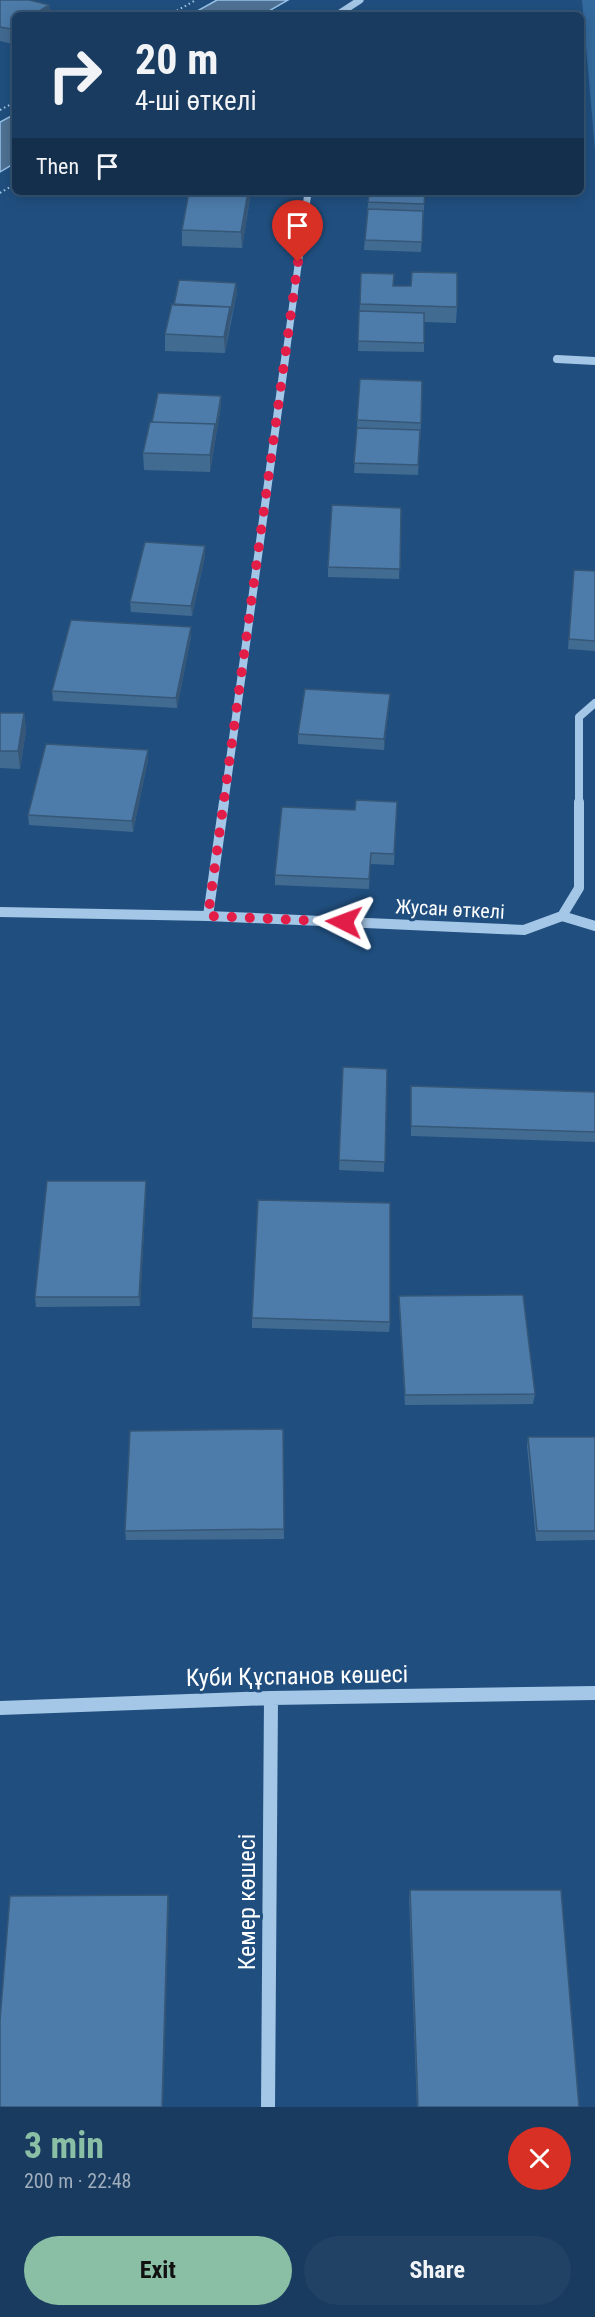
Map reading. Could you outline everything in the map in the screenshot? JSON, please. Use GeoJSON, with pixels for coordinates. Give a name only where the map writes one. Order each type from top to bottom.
{"type":"FeatureCollection","features":[{"type":"Feature","properties":{"kind":"street"},"geometry":{"type":"LineString","coordinates":[[341,12],[360,0]]}},
{"type":"Feature","properties":{"kind":"street"},"geometry":{"type":"LineString","coordinates":[[208,916],[308,195]]}},
{"type":"Feature","properties":{"kind":"street"},"geometry":{"type":"LineString","coordinates":[[557,359],[595,361]]}},
{"type":"Feature","properties":{"kind":"street"},"geometry":{"type":"LineString","coordinates":[[595,703],[579,717],[579,888],[562,916],[595,926]]}},
{"type":"Feature","properties":{"kind":"street","name":"Жусан өткелі"},"geometry":{"type":"LineString","coordinates":[[0,912],[208,916],[524,930],[562,916]]}},
{"type":"Feature","properties":{"kind":"street","name":"Куби Құспанов көшесi"},"geometry":{"type":"LineString","coordinates":[[0,1708],[271,1698],[595,1693]]}},
{"type":"Feature","properties":{"kind":"street","name":"Кемер көшесі"},"geometry":{"type":"LineString","coordinates":[[268,2107],[271,1698]]}},
{"type":"Feature","properties":{"kind":"path"},"geometry":{"type":"LineString","coordinates":[[174,12],[196,0]]}},
{"type":"Feature","properties":{"kind":"shaded area"},"geometry":{"type":"Polygon","coordinates":[[[217,0],[288,0],[267,12],[195,12],[217,0]]]}},
{"type":"Feature","properties":{"kind":"shaded area"},"geometry":{"type":"Polygon","coordinates":[[[582,0],[595,0],[595,150],[584,12],[582,0]]]}},
{"type":"Feature","properties":{"kind":"shaded area"},"geometry":{"type":"Polygon","coordinates":[[[12,116],[12,165],[0,172],[0,122],[12,116]]]}},
{"type":"Feature","properties":{"kind":"building"},"geometry":{"type":"Polygon","coordinates":[[[0,0],[29,0],[49,5],[38,12],[12,12],[12,28],[0,27],[0,0]]]}},
{"type":"Feature","properties":{"kind":"building"},"geometry":{"type":"Polygon","coordinates":[[[188,195],[247,195],[241,232],[182,230],[188,195]]]}},
{"type":"Feature","properties":{"kind":"building"},"geometry":{"type":"Polygon","coordinates":[[[369,195],[425,195],[424,204],[368,202],[369,195]]]}},
{"type":"Feature","properties":{"kind":"building"},"geometry":{"type":"Polygon","coordinates":[[[368,209],[423,211],[422,242],[365,240],[368,209]]]}},
{"type":"Feature","properties":{"kind":"building"},"geometry":{"type":"Polygon","coordinates":[[[412,272],[457,273],[457,307],[360,304],[361,273],[394,274],[393,286],[411,286],[412,272]]]}},
{"type":"Feature","properties":{"kind":"building"},"geometry":{"type":"Polygon","coordinates":[[[179,280],[236,283],[230,314],[230,307],[174,305],[179,280]]]}},
{"type":"Feature","properties":{"kind":"building"},"geometry":{"type":"Polygon","coordinates":[[[172,304],[230,307],[224,337],[165,334],[172,304]]]}},
{"type":"Feature","properties":{"kind":"building"},"geometry":{"type":"Polygon","coordinates":[[[359,311],[424,313],[424,343],[358,341],[359,311]]]}},
{"type":"Feature","properties":{"kind":"building"},"geometry":{"type":"Polygon","coordinates":[[[360,379],[422,381],[421,423],[357,420],[360,379]]]}},
{"type":"Feature","properties":{"kind":"building"},"geometry":{"type":"Polygon","coordinates":[[[158,393],[221,396],[215,431],[215,424],[152,422],[158,393]]]}},
{"type":"Feature","properties":{"kind":"building"},"geometry":{"type":"Polygon","coordinates":[[[150,422],[215,424],[210,455],[143,453],[150,422]]]}},
{"type":"Feature","properties":{"kind":"building"},"geometry":{"type":"Polygon","coordinates":[[[357,428],[420,430],[418,465],[354,463],[357,428]]]}},
{"type":"Feature","properties":{"kind":"building"},"geometry":{"type":"Polygon","coordinates":[[[332,505],[401,508],[400,569],[328,567],[332,505]]]}},
{"type":"Feature","properties":{"kind":"building"},"geometry":{"type":"Polygon","coordinates":[[[145,542],[205,546],[191,606],[130,602],[145,542]]]}},
{"type":"Feature","properties":{"kind":"building"},"geometry":{"type":"Polygon","coordinates":[[[574,570],[595,571],[595,641],[569,639],[574,570]]]}},
{"type":"Feature","properties":{"kind":"building"},"geometry":{"type":"Polygon","coordinates":[[[71,620],[191,627],[176,698],[52,691],[71,620]]]}},
{"type":"Feature","properties":{"kind":"building"},"geometry":{"type":"Polygon","coordinates":[[[305,689],[390,694],[384,739],[298,734],[305,689]]]}},
{"type":"Feature","properties":{"kind":"building"},"geometry":{"type":"Polygon","coordinates":[[[0,713],[24,713],[18,751],[0,751],[0,713]]]}},
{"type":"Feature","properties":{"kind":"building"},"geometry":{"type":"Polygon","coordinates":[[[46,744],[148,750],[132,821],[28,815],[46,744]]]}},
{"type":"Feature","properties":{"kind":"building"},"geometry":{"type":"Polygon","coordinates":[[[356,800],[397,802],[394,854],[371,853],[369,879],[275,875],[282,807],[355,810],[356,800]]]}},
{"type":"Feature","properties":{"kind":"building"},"geometry":{"type":"Polygon","coordinates":[[[343,1067],[387,1069],[385,1162],[339,1160],[343,1067]]]}},
{"type":"Feature","properties":{"kind":"building"},"geometry":{"type":"Polygon","coordinates":[[[411,1086],[595,1092],[595,1132],[411,1126],[411,1086]]]}},
{"type":"Feature","properties":{"kind":"building"},"geometry":{"type":"Polygon","coordinates":[[[47,1181],[146,1181],[139,1297],[35,1297],[47,1181]]]}},
{"type":"Feature","properties":{"kind":"building"},"geometry":{"type":"Polygon","coordinates":[[[258,1200],[390,1203],[390,1322],[252,1318],[258,1200]]]}},
{"type":"Feature","properties":{"kind":"building"},"geometry":{"type":"Polygon","coordinates":[[[523,1295],[535,1394],[405,1395],[399,1296],[523,1295]]]}},
{"type":"Feature","properties":{"kind":"building"},"geometry":{"type":"Polygon","coordinates":[[[283,1429],[284,1529],[125,1531],[130,1431],[283,1429]]]}},
{"type":"Feature","properties":{"kind":"building"},"geometry":{"type":"Polygon","coordinates":[[[528,1437],[595,1437],[595,1531],[537,1531],[528,1437]]]}},
{"type":"Feature","properties":{"kind":"building"},"geometry":{"type":"Polygon","coordinates":[[[410,1890],[561,1890],[579,2107],[418,2107],[410,1890]]]}},
{"type":"Feature","properties":{"kind":"building"},"geometry":{"type":"Polygon","coordinates":[[[168,1895],[162,2107],[0,2107],[0,2020],[10,1896],[168,1895]]]}},
{"type":"Feature","properties":{"kind":"route"},"geometry":{"type":"LineString","coordinates":[[298,262],[208,916],[344,922]]}}]}
